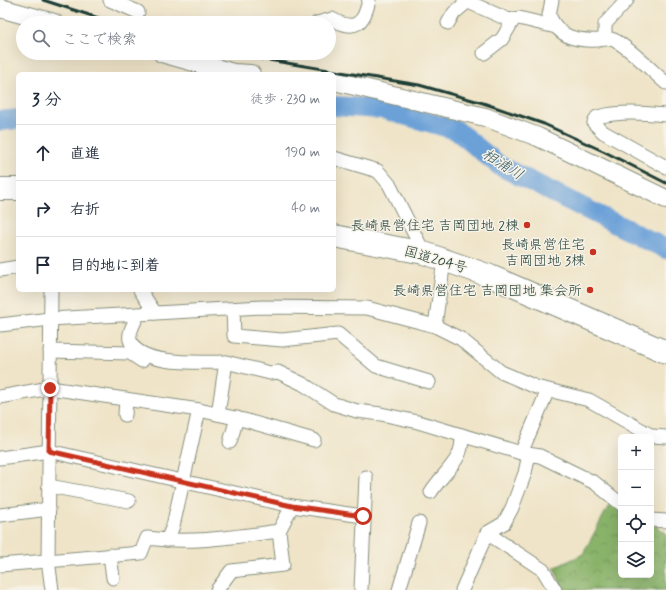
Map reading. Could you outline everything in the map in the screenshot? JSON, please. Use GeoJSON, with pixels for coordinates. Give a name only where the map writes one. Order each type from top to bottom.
{"type":"FeatureCollection","features":[{"type":"Feature","properties":{"kind":"highway"},"geometry":{"type":"LineString","coordinates":[[0,189],[16,189]]}},
{"type":"Feature","properties":{"kind":"highway","name":"国道204号"},"geometry":{"type":"LineString","coordinates":[[336,236],[434,256],[490,276],[666,352]]}},
{"type":"Feature","properties":{"kind":"street"},"geometry":{"type":"LineString","coordinates":[[110,0],[138,12]]}},
{"type":"Feature","properties":{"kind":"street"},"geometry":{"type":"LineString","coordinates":[[336,21],[344,26],[352,26],[361,20],[367,12],[369,0]]}},
{"type":"Feature","properties":{"kind":"street"},"geometry":{"type":"LineString","coordinates":[[448,23],[466,0],[509,20],[519,18],[556,27]]}},
{"type":"Feature","properties":{"kind":"street"},"geometry":{"type":"LineString","coordinates":[[552,0],[549,15],[556,27],[568,37],[581,40],[613,40],[638,58],[666,83]]}},
{"type":"Feature","properties":{"kind":"street"},"geometry":{"type":"LineString","coordinates":[[605,39],[605,24],[627,0]]}},
{"type":"Feature","properties":{"kind":"street"},"geometry":{"type":"LineString","coordinates":[[0,8],[29,16]]}},
{"type":"Feature","properties":{"kind":"street"},"geometry":{"type":"LineString","coordinates":[[484,53],[502,39],[514,19]]}},
{"type":"Feature","properties":{"kind":"street"},"geometry":{"type":"LineString","coordinates":[[187,60],[229,72]]}},
{"type":"Feature","properties":{"kind":"street"},"geometry":{"type":"LineString","coordinates":[[336,81],[485,117],[538,137],[666,199]]}},
{"type":"Feature","properties":{"kind":"street"},"geometry":{"type":"LineString","coordinates":[[666,115],[634,113],[608,114],[597,117],[594,124],[603,132],[666,167]]}},
{"type":"Feature","properties":{"kind":"street"},"geometry":{"type":"LineString","coordinates":[[336,159],[378,170],[389,184],[434,256],[435,326]]}},
{"type":"Feature","properties":{"kind":"street"},"geometry":{"type":"LineString","coordinates":[[0,270],[16,267]]}},
{"type":"Feature","properties":{"kind":"street"},"geometry":{"type":"LineString","coordinates":[[51,292],[48,560],[52,590]]}},
{"type":"Feature","properties":{"kind":"street"},"geometry":{"type":"LineString","coordinates":[[141,292],[155,313]]}},
{"type":"Feature","properties":{"kind":"street"},"geometry":{"type":"LineString","coordinates":[[0,325],[50,319],[262,307],[367,308],[435,326],[460,339],[501,372],[536,387],[590,400],[652,436],[666,437]]}},
{"type":"Feature","properties":{"kind":"street"},"geometry":{"type":"LineString","coordinates":[[233,309],[234,336],[282,340],[338,334],[376,366],[429,382]]}},
{"type":"Feature","properties":{"kind":"street"},"geometry":{"type":"LineString","coordinates":[[138,314],[130,333],[130,341],[135,349],[168,361],[193,357],[222,366],[270,373],[278,372],[304,384],[334,404],[356,411],[381,414],[418,422],[525,454],[540,456],[595,483],[618,502]]}},
{"type":"Feature","properties":{"kind":"street"},"geometry":{"type":"LineString","coordinates":[[50,351],[130,353],[140,361],[151,365],[183,369],[222,366]]}},
{"type":"Feature","properties":{"kind":"street"},"geometry":{"type":"LineString","coordinates":[[218,414],[222,366]]}},
{"type":"Feature","properties":{"kind":"street"},"geometry":{"type":"LineString","coordinates":[[0,397],[50,388],[199,410],[237,418],[314,440]]}},
{"type":"Feature","properties":{"kind":"street"},"geometry":{"type":"LineString","coordinates":[[462,590],[487,533],[504,522],[512,508],[526,473],[525,454],[548,390]]}},
{"type":"Feature","properties":{"kind":"street"},"geometry":{"type":"LineString","coordinates":[[125,415],[126,399]]}},
{"type":"Feature","properties":{"kind":"street"},"geometry":{"type":"LineString","coordinates":[[167,540],[173,526],[199,410]]}},
{"type":"Feature","properties":{"kind":"street"},"geometry":{"type":"LineString","coordinates":[[230,442],[237,418]]}},
{"type":"Feature","properties":{"kind":"street"},"geometry":{"type":"LineString","coordinates":[[431,492],[439,479],[456,460],[460,452],[462,435]]}},
{"type":"Feature","properties":{"kind":"street"},"geometry":{"type":"LineString","coordinates":[[0,458],[49,451],[183,480],[292,506],[363,516]]}},
{"type":"Feature","properties":{"kind":"street"},"geometry":{"type":"LineString","coordinates":[[361,590],[363,516],[366,477]]}},
{"type":"Feature","properties":{"kind":"street"},"geometry":{"type":"LineString","coordinates":[[49,486],[129,501]]}},
{"type":"Feature","properties":{"kind":"street"},"geometry":{"type":"LineString","coordinates":[[217,590],[231,571],[283,565],[279,531],[292,506]]}},
{"type":"Feature","properties":{"kind":"street"},"geometry":{"type":"LineString","coordinates":[[0,515],[49,509]]}},
{"type":"Feature","properties":{"kind":"street"},"geometry":{"type":"LineString","coordinates":[[654,520],[666,521]]}},
{"type":"Feature","properties":{"kind":"street"},"geometry":{"type":"LineString","coordinates":[[399,590],[419,523]]}},
{"type":"Feature","properties":{"kind":"street"},"geometry":{"type":"LineString","coordinates":[[0,565],[142,553],[147,538],[167,540],[209,540],[279,531]]}},
{"type":"Feature","properties":{"kind":"street"},"geometry":{"type":"LineString","coordinates":[[487,533],[543,570],[555,590]]}},
{"type":"Feature","properties":{"kind":"street"},"geometry":{"type":"LineString","coordinates":[[110,555],[113,578]]}},
{"type":"Feature","properties":{"kind":"green space"},"geometry":{"type":"Polygon","coordinates":[[[613,498],[618,501],[618,578],[654,578],[654,525],[666,533],[666,590],[564,590],[554,568],[583,554],[613,498]]]}},
{"type":"Feature","properties":{"kind":"waterway","name":"相浦川"},"geometry":{"type":"LineString","coordinates":[[336,106],[382,109],[456,130],[500,166],[666,249]]}},
{"type":"Feature","properties":{"kind":"waterway","name":"相浦川"},"geometry":{"type":"LineString","coordinates":[[0,121],[16,119]]}},
{"type":"Feature","properties":{"kind":"railway"},"geometry":{"type":"LineString","coordinates":[[43,0],[92,16]]}},
{"type":"Feature","properties":{"kind":"railway"},"geometry":{"type":"LineString","coordinates":[[268,60],[419,85],[483,103],[544,124],[605,152],[666,183]]}},
{"type":"Feature","properties":{"kind":"place","name":"長崎県営住宅 吉岡団地 2棟"},"geometry":{"type":"Point","coordinates":[527,225]}},
{"type":"Feature","properties":{"kind":"place","name":"長崎県営住宅 吉岡団地 3棟"},"geometry":{"type":"Point","coordinates":[593,252]}},
{"type":"Feature","properties":{"kind":"place","name":"長崎県営住宅 吉岡団地 集会所"},"geometry":{"type":"Point","coordinates":[590,290]}},
{"type":"Feature","properties":{"kind":"route"},"geometry":{"type":"LineString","coordinates":[[50,388],[49,451],[292,506],[363,516]]}}]}
